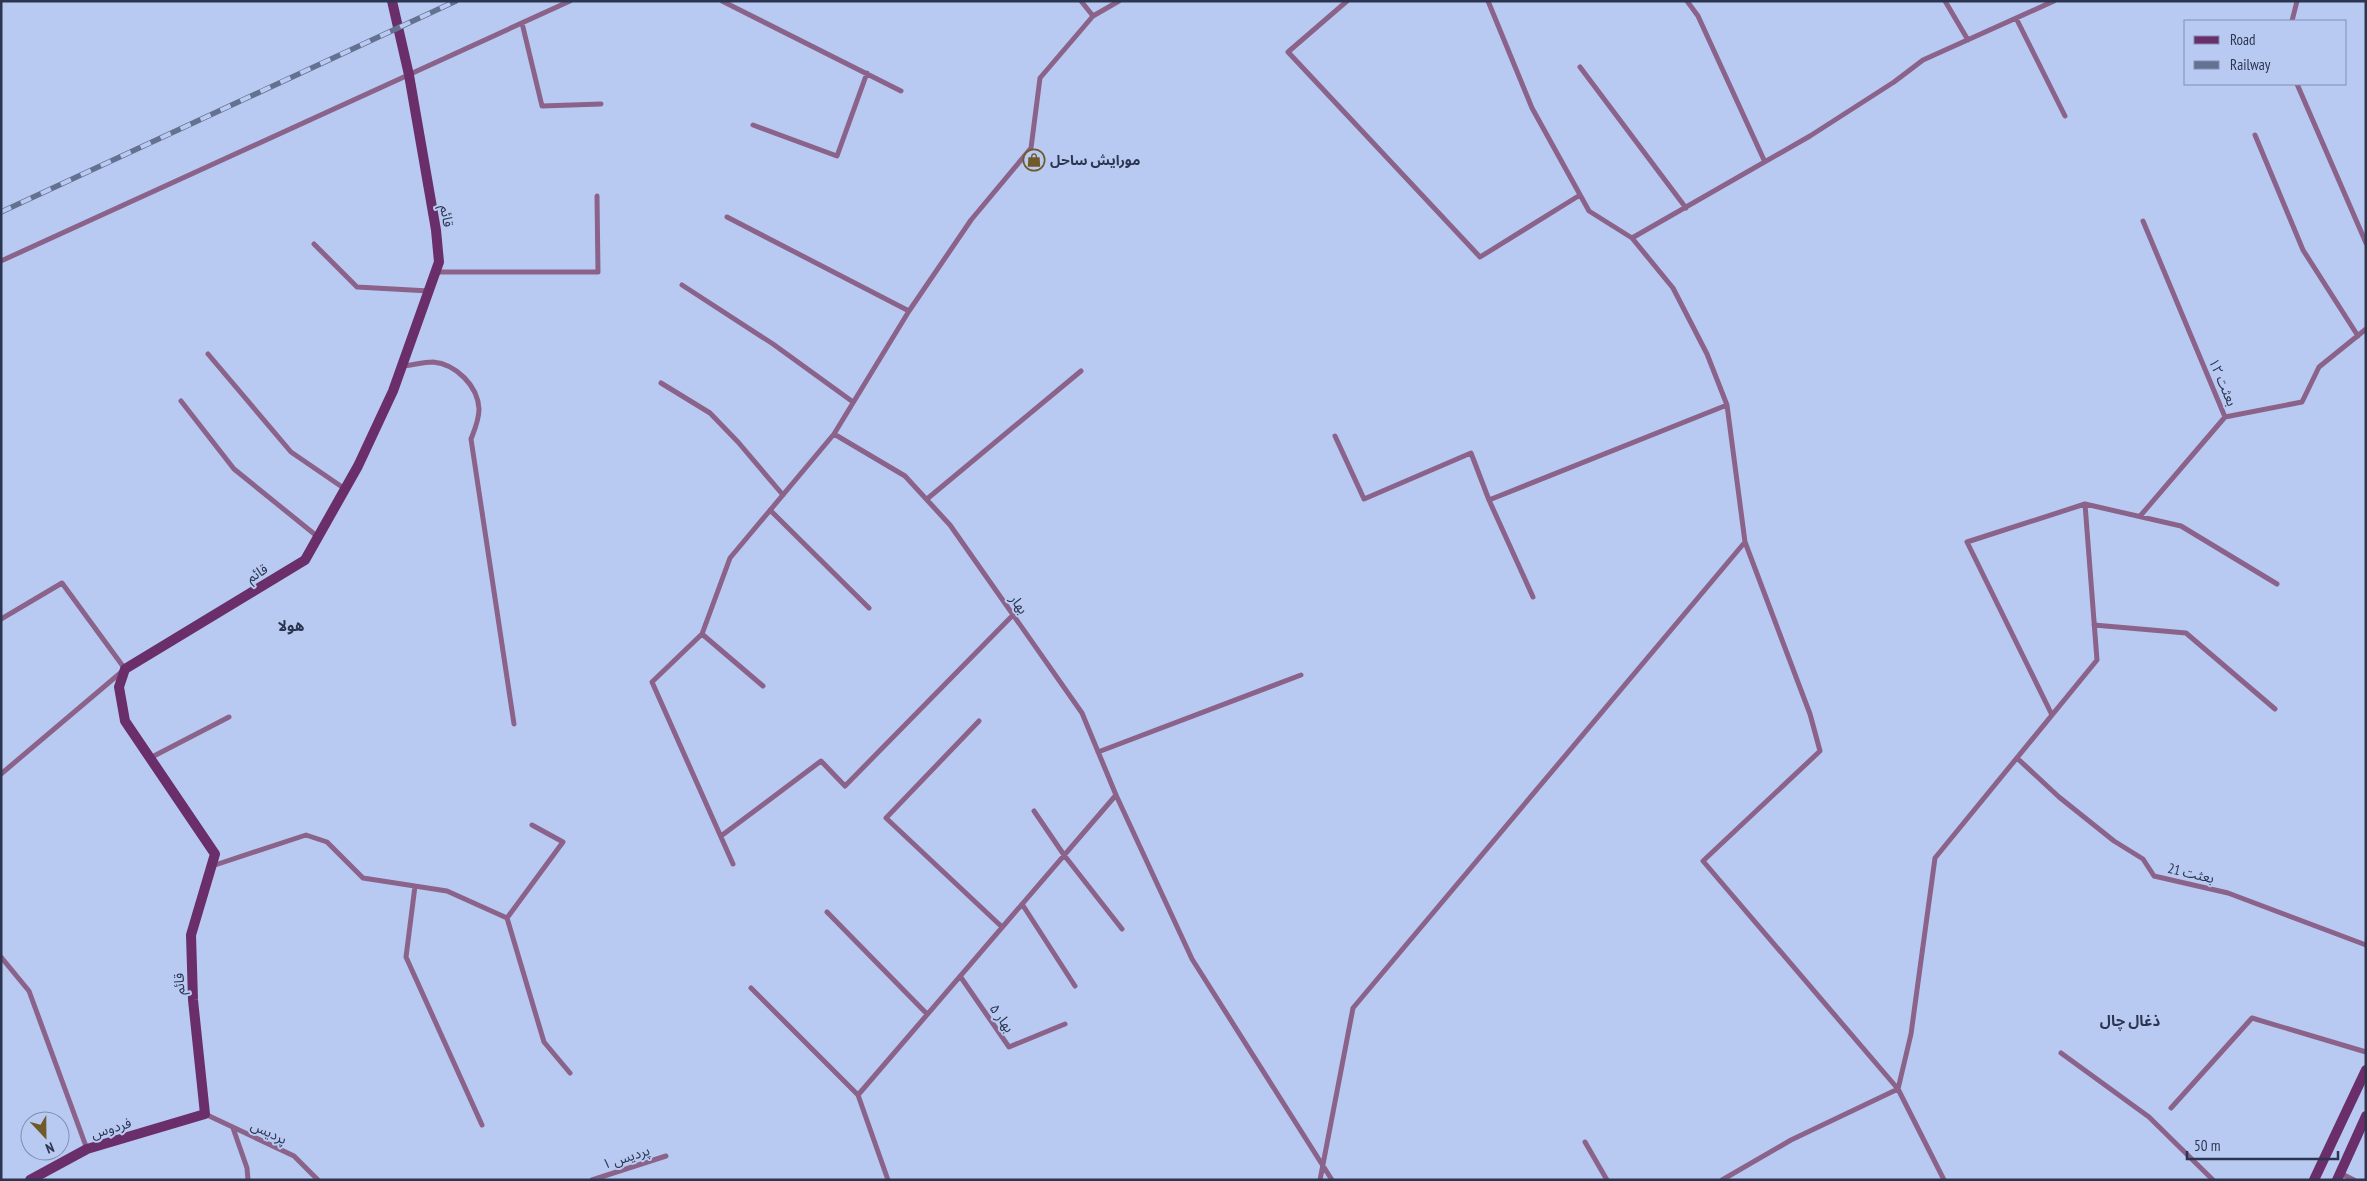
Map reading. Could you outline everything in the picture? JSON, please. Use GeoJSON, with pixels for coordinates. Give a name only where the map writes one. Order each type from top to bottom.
{"type":"FeatureCollection","features":[{"type":"Feature","properties":{"kind":"street","name":"قائم"},"geometry":{"type":"LineString","coordinates":[[205,1114],[193,1000],[191,935],[215,854],[124,721],[119,687],[125,669],[305,560],[345,489],[393,391],[439,262],[436,230],[409,75],[392,1]]}},
{"type":"Feature","properties":{"kind":"street"},"geometry":{"type":"LineString","coordinates":[[1,261],[570,1]]}},
{"type":"Feature","properties":{"kind":"street"},"geometry":{"type":"LineString","coordinates":[[722,1],[901,90]]}},
{"type":"Feature","properties":{"kind":"street"},"geometry":{"type":"LineString","coordinates":[[1081,1],[1093,16]]}},
{"type":"Feature","properties":{"kind":"street"},"geometry":{"type":"LineString","coordinates":[[733,864],[652,682],[702,634],[730,558],[834,434],[909,311],[971,220],[1032,148],[1040,78],[1093,16],[1119,1]]}},
{"type":"Feature","properties":{"kind":"street"},"geometry":{"type":"LineString","coordinates":[[1347,1],[1288,52],[1480,256],[1580,195]]}},
{"type":"Feature","properties":{"kind":"street"},"geometry":{"type":"LineString","coordinates":[[1687,1],[1698,16],[1764,160]]}},
{"type":"Feature","properties":{"kind":"street"},"geometry":{"type":"LineString","coordinates":[[1945,1],[1968,40]]}},
{"type":"Feature","properties":{"kind":"street"},"geometry":{"type":"LineString","coordinates":[[1632,238],[1736,180],[1764,160],[1810,136],[1894,82],[1923,60],[2054,1]]}},
{"type":"Feature","properties":{"kind":"street"},"geometry":{"type":"LineString","coordinates":[[2292,20],[2296,1]]}},
{"type":"Feature","properties":{"kind":"street"},"geometry":{"type":"LineString","coordinates":[[1490,3],[1532,108],[1589,211],[1632,238],[1673,288],[1708,354],[1728,405],[1744,542],[1810,714],[1820,751],[1703,861],[1898,1089],[1944,1180]]}},
{"type":"Feature","properties":{"kind":"street"},"geometry":{"type":"LineString","coordinates":[[2016,18],[2065,116]]}},
{"type":"Feature","properties":{"kind":"street"},"geometry":{"type":"LineString","coordinates":[[522,23],[542,106],[601,104]]}},
{"type":"Feature","properties":{"kind":"street"},"geometry":{"type":"LineString","coordinates":[[1580,67],[1686,208]]}},
{"type":"Feature","properties":{"kind":"street"},"geometry":{"type":"LineString","coordinates":[[753,125],[837,156],[867,73]]}},
{"type":"Feature","properties":{"kind":"street"},"geometry":{"type":"LineString","coordinates":[[2297,85],[2366,243]]}},
{"type":"Feature","properties":{"kind":"street"},"geometry":{"type":"LineString","coordinates":[[2254,135],[2303,250],[2358,336]]}},
{"type":"Feature","properties":{"kind":"street"},"geometry":{"type":"LineString","coordinates":[[435,272],[598,272],[597,196]]}},
{"type":"Feature","properties":{"kind":"street"},"geometry":{"type":"LineString","coordinates":[[727,217],[909,311]]}},
{"type":"Feature","properties":{"kind":"street","name":"بعثت ۱۲"},"geometry":{"type":"LineString","coordinates":[[2143,221],[2225,417],[2302,402],[2319,367],[2366,329]]}},
{"type":"Feature","properties":{"kind":"street"},"geometry":{"type":"LineString","coordinates":[[314,244],[357,287],[428,291]]}},
{"type":"Feature","properties":{"kind":"street"},"geometry":{"type":"LineString","coordinates":[[682,285],[773,344],[854,402]]}},
{"type":"Feature","properties":{"kind":"street"},"geometry":{"type":"LineString","coordinates":[[208,354],[292,452],[345,489]]}},
{"type":"Feature","properties":{"kind":"street"},"geometry":{"type":"LineString","coordinates":[[402,366],[434,362],[453,369],[468,380],[479,407],[478,423],[470,439],[514,724]]}},
{"type":"Feature","properties":{"kind":"street"},"geometry":{"type":"LineString","coordinates":[[927,499],[1081,371]]}},
{"type":"Feature","properties":{"kind":"street"},"geometry":{"type":"LineString","coordinates":[[661,383],[710,413],[738,442],[783,495]]}},
{"type":"Feature","properties":{"kind":"street"},"geometry":{"type":"LineString","coordinates":[[181,400],[234,469],[318,537]]}},
{"type":"Feature","properties":{"kind":"street"},"geometry":{"type":"LineString","coordinates":[[1490,500],[1728,405]]}},
{"type":"Feature","properties":{"kind":"street"},"geometry":{"type":"LineString","coordinates":[[2140,516],[2225,417]]}},
{"type":"Feature","properties":{"kind":"street","name":"بهار"},"geometry":{"type":"LineString","coordinates":[[834,434],[906,476],[927,499],[950,525],[1082,713],[1116,795],[1192,959],[1332,1180]]}},
{"type":"Feature","properties":{"kind":"street"},"geometry":{"type":"LineString","coordinates":[[1335,436],[1364,499],[1471,453],[1533,597]]}},
{"type":"Feature","properties":{"kind":"street"},"geometry":{"type":"LineString","coordinates":[[1898,1089],[1911,1034],[1935,858],[2097,660],[2085,504]]}},
{"type":"Feature","properties":{"kind":"street"},"geometry":{"type":"LineString","coordinates":[[2052,715],[1967,542],[2085,504],[2182,526],[2277,584]]}},
{"type":"Feature","properties":{"kind":"street"},"geometry":{"type":"LineString","coordinates":[[770,510],[869,608]]}},
{"type":"Feature","properties":{"kind":"street"},"geometry":{"type":"LineString","coordinates":[[1320,1180],[1353,1008],[1744,542]]}},
{"type":"Feature","properties":{"kind":"street"},"geometry":{"type":"LineString","coordinates":[[1,619],[62,583],[125,669],[1,774]]}},
{"type":"Feature","properties":{"kind":"street"},"geometry":{"type":"LineString","coordinates":[[720,836],[821,761],[845,786],[1013,615]]}},
{"type":"Feature","properties":{"kind":"street"},"geometry":{"type":"LineString","coordinates":[[2094,625],[2186,633],[2275,709]]}},
{"type":"Feature","properties":{"kind":"street"},"geometry":{"type":"LineString","coordinates":[[702,634],[763,686]]}},
{"type":"Feature","properties":{"kind":"street"},"geometry":{"type":"LineString","coordinates":[[1098,752],[1301,675]]}},
{"type":"Feature","properties":{"kind":"street"},"geometry":{"type":"LineString","coordinates":[[150,758],[229,717]]}},
{"type":"Feature","properties":{"kind":"street"},"geometry":{"type":"LineString","coordinates":[[979,721],[886,818],[1002,927]]}},
{"type":"Feature","properties":{"kind":"street","name":"بعثت 21"},"geometry":{"type":"LineString","coordinates":[[2017,758],[2059,797],[2114,841],[2143,858],[2154,876],[2228,893],[2366,945]]}},
{"type":"Feature","properties":{"kind":"street"},"geometry":{"type":"LineString","coordinates":[[858,1094],[1116,795]]}},
{"type":"Feature","properties":{"kind":"street"},"geometry":{"type":"LineString","coordinates":[[1034,811],[1064,855],[1122,929]]}},
{"type":"Feature","properties":{"kind":"street"},"geometry":{"type":"LineString","coordinates":[[507,918],[563,842],[532,825]]}},
{"type":"Feature","properties":{"kind":"street"},"geometry":{"type":"LineString","coordinates":[[211,866],[306,835],[327,842],[362,878],[447,891],[507,918],[544,1042],[570,1073]]}},
{"type":"Feature","properties":{"kind":"street"},"geometry":{"type":"LineString","coordinates":[[415,886],[406,956],[482,1125]]}},
{"type":"Feature","properties":{"kind":"street"},"geometry":{"type":"LineString","coordinates":[[1022,904],[1075,986]]}},
{"type":"Feature","properties":{"kind":"street"},"geometry":{"type":"LineString","coordinates":[[827,912],[927,1014]]}},
{"type":"Feature","properties":{"kind":"street"},"geometry":{"type":"LineString","coordinates":[[1,957],[29,991],[88,1150]]}},
{"type":"Feature","properties":{"kind":"street","name":"بهار ۵"},"geometry":{"type":"LineString","coordinates":[[960,976],[1009,1047],[1065,1024]]}},
{"type":"Feature","properties":{"kind":"street"},"geometry":{"type":"LineString","coordinates":[[751,988],[858,1094],[888,1180]]}},
{"type":"Feature","properties":{"kind":"street"},"geometry":{"type":"LineString","coordinates":[[2171,1108],[2252,1018],[2366,1052]]}},
{"type":"Feature","properties":{"kind":"street"},"geometry":{"type":"LineString","coordinates":[[2061,1053],[2149,1117],[2213,1180]]}},
{"type":"Feature","properties":{"kind":"street"},"geometry":{"type":"LineString","coordinates":[[2314,1180],[2366,1070]]}},
{"type":"Feature","properties":{"kind":"street"},"geometry":{"type":"LineString","coordinates":[[1722,1180],[1791,1140],[1898,1089]]}},
{"type":"Feature","properties":{"kind":"street","name":"پرديس"},"geometry":{"type":"LineString","coordinates":[[205,1114],[294,1156],[318,1180]]}},
{"type":"Feature","properties":{"kind":"street","name":"فردوس"},"geometry":{"type":"LineString","coordinates":[[30,1180],[88,1150],[205,1114]]}},
{"type":"Feature","properties":{"kind":"street"},"geometry":{"type":"LineString","coordinates":[[2354,1180],[2339,1176],[2366,1116]]}},
{"type":"Feature","properties":{"kind":"street"},"geometry":{"type":"LineString","coordinates":[[233,1127],[247,1168],[248,1180]]}},
{"type":"Feature","properties":{"kind":"street"},"geometry":{"type":"LineString","coordinates":[[1585,1142],[1607,1180]]}},
{"type":"Feature","properties":{"kind":"street","name":"پرديس ۱"},"geometry":{"type":"LineString","coordinates":[[592,1180],[666,1156]]}},
{"type":"Feature","properties":{"kind":"railway"},"geometry":{"type":"LineString","coordinates":[[1,212],[456,1]]}},
{"type":"Feature","properties":{"kind":"place","name":"مورایش ساحل"},"geometry":{"type":"Point","coordinates":[1034,160]}},
{"type":"Feature","properties":{"kind":"district","name":"هولا"},"geometry":{"type":"Point","coordinates":[291,626]}},
{"type":"Feature","properties":{"kind":"district","name":"ذغال چال"},"geometry":{"type":"Point","coordinates":[2130,1021]}}]}
